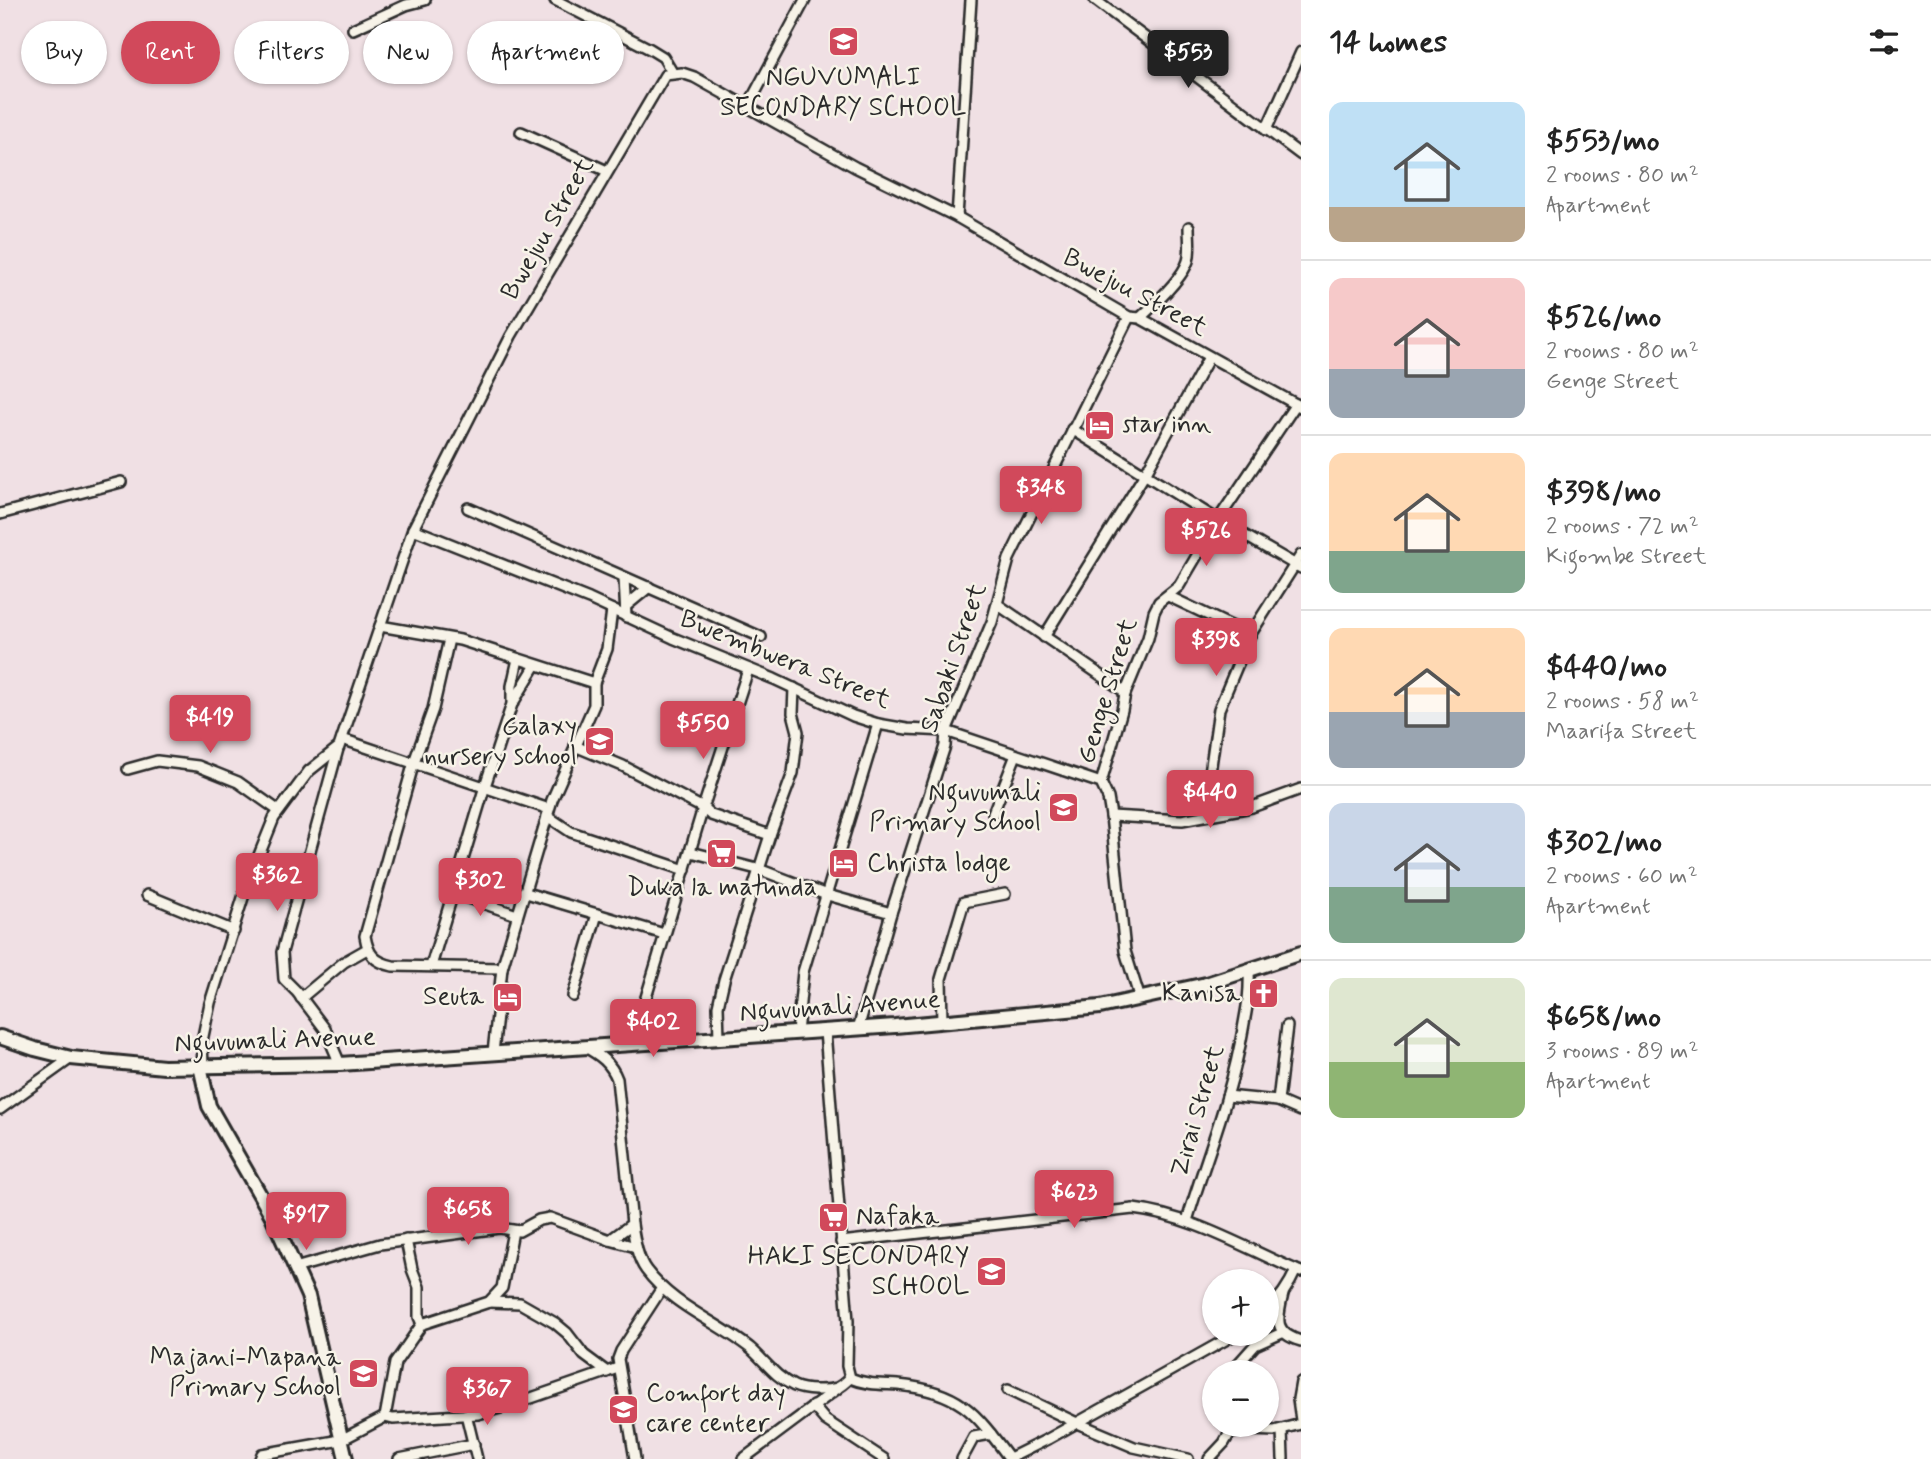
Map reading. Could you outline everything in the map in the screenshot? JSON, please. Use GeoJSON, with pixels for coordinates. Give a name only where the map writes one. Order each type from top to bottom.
{"type":"FeatureCollection","features":[{"type":"Feature","properties":{"kind":"street"},"geometry":{"type":"LineString","coordinates":[[353,29],[406,5],[425,0]]}},
{"type":"Feature","properties":{"kind":"street"},"geometry":{"type":"LineString","coordinates":[[555,0],[663,57],[672,72]]}},
{"type":"Feature","properties":{"kind":"street"},"geometry":{"type":"LineString","coordinates":[[748,106],[805,0]]}},
{"type":"Feature","properties":{"kind":"street"},"geometry":{"type":"LineString","coordinates":[[957,216],[971,0]]}},
{"type":"Feature","properties":{"kind":"street"},"geometry":{"type":"LineString","coordinates":[[1095,0],[1301,155]]}},
{"type":"Feature","properties":{"kind":"street"},"geometry":{"type":"LineString","coordinates":[[1266,130],[1301,52]]}},
{"type":"Feature","properties":{"kind":"street","name":"Bwejuu Street"},"geometry":{"type":"LineString","coordinates":[[340,1064],[324,1029],[284,979],[282,952],[340,743],[413,528],[511,336],[665,75],[672,72],[694,77],[865,172],[957,216],[1129,317],[1140,318],[1299,405]]}},
{"type":"Feature","properties":{"kind":"street"},"geometry":{"type":"LineString","coordinates":[[521,132],[607,171]]}},
{"type":"Feature","properties":{"kind":"street"},"geometry":{"type":"LineString","coordinates":[[1140,318],[1162,298],[1186,266],[1189,227]]}},
{"type":"Feature","properties":{"kind":"street","name":"Sabaki Street"},"geometry":{"type":"LineString","coordinates":[[858,1029],[891,913],[945,746],[946,731],[992,622],[1009,559],[1129,317]]}},
{"type":"Feature","properties":{"kind":"street"},"geometry":{"type":"LineString","coordinates":[[1044,637],[1144,474],[1209,357]]}},
{"type":"Feature","properties":{"kind":"street","name":"Genge Street"},"geometry":{"type":"LineString","coordinates":[[1101,783],[1125,694],[1149,639],[1154,612],[1159,602],[1178,586],[1218,520],[1299,405]]}},
{"type":"Feature","properties":{"kind":"street"},"geometry":{"type":"LineString","coordinates":[[1072,429],[1218,520],[1298,566]]}},
{"type":"Feature","properties":{"kind":"street"},"geometry":{"type":"LineString","coordinates":[[0,514],[121,482]]}},
{"type":"Feature","properties":{"kind":"street"},"geometry":{"type":"LineString","coordinates":[[468,508],[761,637]]}},
{"type":"Feature","properties":{"kind":"street","name":"Bwembwera Street"},"geometry":{"type":"LineString","coordinates":[[413,528],[612,610],[853,716],[907,729],[946,731],[1101,783]]}},
{"type":"Feature","properties":{"kind":"street"},"geometry":{"type":"LineString","coordinates":[[1224,812],[1212,792],[1209,780],[1217,718],[1250,635],[1298,566],[1301,555]]}},
{"type":"Feature","properties":{"kind":"street"},"geometry":{"type":"LineString","coordinates":[[624,578],[626,617]]}},
{"type":"Feature","properties":{"kind":"street"},"geometry":{"type":"LineString","coordinates":[[626,606],[649,587]]}},
{"type":"Feature","properties":{"kind":"street"},"geometry":{"type":"LineString","coordinates":[[1168,596],[1250,635]]}},
{"type":"Feature","properties":{"kind":"street"},"geometry":{"type":"LineString","coordinates":[[997,604],[1125,694]]}},
{"type":"Feature","properties":{"kind":"street"},"geometry":{"type":"LineString","coordinates":[[493,1053],[502,968],[548,812],[594,705],[594,683],[607,649],[612,610]]}},
{"type":"Feature","properties":{"kind":"street"},"geometry":{"type":"LineString","coordinates":[[380,626],[428,633],[594,683]]}},
{"type":"Feature","properties":{"kind":"street"},"geometry":{"type":"LineString","coordinates":[[449,639],[433,709],[414,762],[365,936],[367,949],[380,963],[502,968]]}},
{"type":"Feature","properties":{"kind":"street"},"geometry":{"type":"LineString","coordinates":[[512,704],[512,685],[518,659]]}},
{"type":"Feature","properties":{"kind":"street"},"geometry":{"type":"LineString","coordinates":[[430,966],[512,704],[536,665]]}},
{"type":"Feature","properties":{"kind":"street"},"geometry":{"type":"LineString","coordinates":[[632,1044],[748,670]]}},
{"type":"Feature","properties":{"kind":"street"},"geometry":{"type":"LineString","coordinates":[[719,1038],[718,1006],[724,979],[770,835],[793,773],[798,732],[793,713],[794,688]]}},
{"type":"Feature","properties":{"kind":"street"},"geometry":{"type":"LineString","coordinates":[[797,1033],[803,972],[824,894],[878,724]]}},
{"type":"Feature","properties":{"kind":"street"},"geometry":{"type":"LineString","coordinates":[[346,1459],[308,1296],[272,1216],[209,1106],[202,1066],[202,1041],[211,1003],[247,885],[279,811],[309,771],[340,743],[414,762],[485,786],[548,812],[571,832],[685,870]]}},
{"type":"Feature","properties":{"kind":"street"},"geometry":{"type":"LineString","coordinates":[[575,746],[634,772],[703,808],[711,815],[770,835]]}},
{"type":"Feature","properties":{"kind":"street"},"geometry":{"type":"LineString","coordinates":[[992,813],[1016,755]]}},
{"type":"Feature","properties":{"kind":"street"},"geometry":{"type":"LineString","coordinates":[[128,769],[157,761],[198,766],[238,782],[279,811]]}},
{"type":"Feature","properties":{"kind":"street"},"geometry":{"type":"LineString","coordinates":[[1101,783],[1108,798],[1111,816],[1125,951],[1140,999]]}},
{"type":"Feature","properties":{"kind":"street"},"geometry":{"type":"LineString","coordinates":[[1111,816],[1182,820],[1252,807],[1301,789]]}},
{"type":"Feature","properties":{"kind":"street"},"geometry":{"type":"LineString","coordinates":[[691,852],[761,870],[824,894],[891,913]]}},
{"type":"Feature","properties":{"kind":"street"},"geometry":{"type":"LineString","coordinates":[[523,892],[664,934]]}},
{"type":"Feature","properties":{"kind":"street"},"geometry":{"type":"LineString","coordinates":[[453,893],[517,915]]}},
{"type":"Feature","properties":{"kind":"street"},"geometry":{"type":"LineString","coordinates":[[942,1022],[941,979],[964,902],[1005,894]]}},
{"type":"Feature","properties":{"kind":"street"},"geometry":{"type":"LineString","coordinates":[[146,895],[234,931]]}},
{"type":"Feature","properties":{"kind":"street"},"geometry":{"type":"LineString","coordinates":[[573,996],[597,914]]}},
{"type":"Feature","properties":{"kind":"street"},"geometry":{"type":"LineString","coordinates":[[301,998],[344,962],[367,949]]}},
{"type":"Feature","properties":{"kind":"street","name":"Nguvumali Avenue"},"geometry":{"type":"LineString","coordinates":[[0,1037],[71,1058],[164,1067],[340,1064],[858,1029],[1100,1007],[1206,984],[1301,953]]}},
{"type":"Feature","properties":{"kind":"street","name":"Zirai Street"},"geometry":{"type":"LineString","coordinates":[[1187,1221],[1227,1097],[1250,996],[1249,971]]}},
{"type":"Feature","properties":{"kind":"street"},"geometry":{"type":"LineString","coordinates":[[1278,1101],[1287,1026]]}},
{"type":"Feature","properties":{"kind":"street"},"geometry":{"type":"LineString","coordinates":[[824,1031],[848,1321],[847,1366],[850,1378]]}},
{"type":"Feature","properties":{"kind":"street"},"geometry":{"type":"LineString","coordinates":[[584,1047],[600,1055],[613,1068],[617,1079],[632,1224],[636,1247],[644,1268],[662,1288],[747,1346],[768,1368],[795,1387],[839,1388]]}},
{"type":"Feature","properties":{"kind":"street"},"geometry":{"type":"LineString","coordinates":[[0,1109],[71,1058]]}},
{"type":"Feature","properties":{"kind":"street"},"geometry":{"type":"LineString","coordinates":[[1227,1097],[1278,1101],[1301,1111]]}},
{"type":"Feature","properties":{"kind":"street"},"geometry":{"type":"LineString","coordinates":[[841,1242],[1133,1209],[1153,1211],[1187,1221],[1298,1271],[1279,1298]]}},
{"type":"Feature","properties":{"kind":"street"},"geometry":{"type":"LineString","coordinates":[[295,1268],[380,1244],[499,1228],[513,1231],[551,1218],[636,1247]]}},
{"type":"Feature","properties":{"kind":"street"},"geometry":{"type":"LineString","coordinates":[[610,1240],[632,1224]]}},
{"type":"Feature","properties":{"kind":"street"},"geometry":{"type":"LineString","coordinates":[[489,1302],[502,1288],[513,1231]]}},
{"type":"Feature","properties":{"kind":"street"},"geometry":{"type":"LineString","coordinates":[[406,1240],[419,1287],[419,1317],[422,1324]]}},
{"type":"Feature","properties":{"kind":"street"},"geometry":{"type":"LineString","coordinates":[[635,1459],[618,1368],[621,1351],[662,1288]]}},
{"type":"Feature","properties":{"kind":"street"},"geometry":{"type":"LineString","coordinates":[[1283,1294],[1278,1318],[1282,1333],[1301,1341]]}},
{"type":"Feature","properties":{"kind":"street"},"geometry":{"type":"LineString","coordinates":[[384,1417],[395,1363],[422,1324],[489,1302],[520,1303],[555,1323],[568,1333],[584,1355],[607,1372]]}},
{"type":"Feature","properties":{"kind":"street"},"geometry":{"type":"LineString","coordinates":[[1242,1360],[1255,1345],[1282,1333]]}},
{"type":"Feature","properties":{"kind":"street"},"geometry":{"type":"LineString","coordinates":[[850,1378],[862,1383],[900,1385],[953,1397],[972,1411],[1010,1459],[1215,1346]]}},
{"type":"Feature","properties":{"kind":"street"},"geometry":{"type":"LineString","coordinates":[[260,1459],[262,1454],[341,1440],[384,1417],[393,1419],[478,1413],[508,1406],[618,1368]]}},
{"type":"Feature","properties":{"kind":"street"},"geometry":{"type":"LineString","coordinates":[[743,1459],[850,1378]]}},
{"type":"Feature","properties":{"kind":"street"},"geometry":{"type":"LineString","coordinates":[[1279,1430],[1301,1422],[1298,1399],[1301,1382]]}},
{"type":"Feature","properties":{"kind":"street"},"geometry":{"type":"LineString","coordinates":[[1008,1390],[1134,1447],[1188,1459]]}},
{"type":"Feature","properties":{"kind":"street"},"geometry":{"type":"LineString","coordinates":[[813,1406],[825,1420],[884,1459]]}},
{"type":"Feature","properties":{"kind":"street"},"geometry":{"type":"LineString","coordinates":[[466,1414],[477,1459]]}},
{"type":"Feature","properties":{"kind":"street"},"geometry":{"type":"LineString","coordinates":[[1282,1430],[1283,1459]]}},
{"type":"Feature","properties":{"kind":"street"},"geometry":{"type":"LineString","coordinates":[[962,1459],[974,1437],[991,1434]]}},
{"type":"Feature","properties":{"kind":"street"},"geometry":{"type":"LineString","coordinates":[[1209,1459],[1228,1437]]}},
{"type":"Feature","properties":{"kind":"street"},"geometry":{"type":"LineString","coordinates":[[399,1459],[474,1444]]}},
{"type":"Feature","properties":{"kind":"street"},"geometry":{"type":"LineString","coordinates":[[1029,1448],[1036,1459]]}},
{"type":"Feature","properties":{"kind":"place","name":"NGUVUMALI SECONDARY SCHOOL"},"geometry":{"type":"Point","coordinates":[843,42]}},
{"type":"Feature","properties":{"kind":"place","name":"star inn"},"geometry":{"type":"Point","coordinates":[1099,425]}},
{"type":"Feature","properties":{"kind":"place","name":"Galaxy nursery school"},"geometry":{"type":"Point","coordinates":[600,742]}},
{"type":"Feature","properties":{"kind":"place","name":"Nguvumali Primary School"},"geometry":{"type":"Point","coordinates":[1064,808]}},
{"type":"Feature","properties":{"kind":"place","name":"Duka la matunda"},"geometry":{"type":"Point","coordinates":[722,853]}},
{"type":"Feature","properties":{"kind":"place","name":"Christa lodge"},"geometry":{"type":"Point","coordinates":[844,864]}},
{"type":"Feature","properties":{"kind":"place","name":"Kanisa"},"geometry":{"type":"Point","coordinates":[1263,994]}},
{"type":"Feature","properties":{"kind":"place","name":"Seuta"},"geometry":{"type":"Point","coordinates":[507,997]}},
{"type":"Feature","properties":{"kind":"place","name":"Nafaka"},"geometry":{"type":"Point","coordinates":[833,1217]}},
{"type":"Feature","properties":{"kind":"place","name":"HAKI SECONDARY SCHOOL"},"geometry":{"type":"Point","coordinates":[992,1272]}},
{"type":"Feature","properties":{"kind":"place","name":"Majani-Mapana Primary School"},"geometry":{"type":"Point","coordinates":[364,1373]}},
{"type":"Feature","properties":{"kind":"place","name":"Comfort day care center"},"geometry":{"type":"Point","coordinates":[623,1409]}}]}
